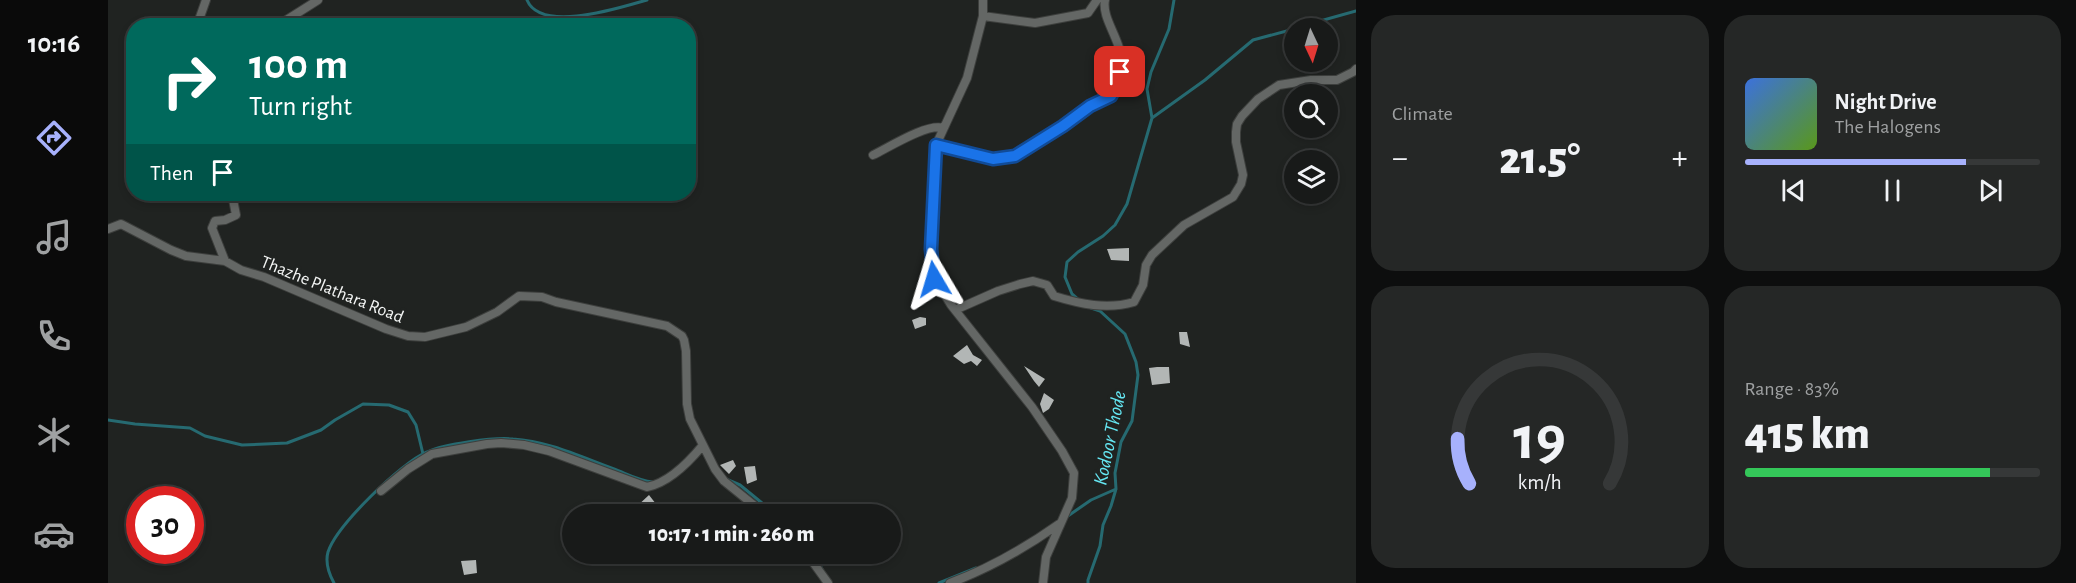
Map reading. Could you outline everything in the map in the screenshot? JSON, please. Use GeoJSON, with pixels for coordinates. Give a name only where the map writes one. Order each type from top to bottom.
{"type":"FeatureCollection","features":[{"type":"Feature","properties":{"kind":"street"},"geometry":{"type":"LineString","coordinates":[[200,16],[206,0]]}},
{"type":"Feature","properties":{"kind":"street"},"geometry":{"type":"LineString","coordinates":[[290,18],[318,0]]}},
{"type":"Feature","properties":{"kind":"street"},"geometry":{"type":"LineString","coordinates":[[983,0],[983,16],[967,78],[936,145],[931,249],[934,279],[955,310],[1032,407],[1074,473],[1072,498],[1046,557],[1043,583]]}},
{"type":"Feature","properties":{"kind":"street"},"geometry":{"type":"LineString","coordinates":[[983,16],[1035,23],[1088,13],[1097,0]]}},
{"type":"Feature","properties":{"kind":"street"},"geometry":{"type":"LineString","coordinates":[[936,145],[993,159],[1015,156],[1090,106],[1111,96],[1119,81],[1122,62],[1121,52],[1104,11],[1105,0]]}},
{"type":"Feature","properties":{"kind":"street"},"geometry":{"type":"LineString","coordinates":[[955,310],[998,291],[1033,281],[1047,285],[1054,296],[1090,304],[1107,307],[1134,302],[1143,285],[1146,265],[1152,255],[1184,225],[1233,197],[1241,184],[1243,175],[1236,142],[1237,124],[1258,99],[1279,85],[1311,80],[1337,80],[1356,69]]}},
{"type":"Feature","properties":{"kind":"street"},"geometry":{"type":"LineString","coordinates":[[873,155],[921,131],[937,126],[943,129]]}},
{"type":"Feature","properties":{"kind":"street"},"geometry":{"type":"LineString","coordinates":[[225,261],[212,228],[215,221],[236,215],[233,201]]}},
{"type":"Feature","properties":{"kind":"street","name":"Thazhe Plathara Road"},"geometry":{"type":"LineString","coordinates":[[108,229],[121,224],[178,253],[225,261],[241,270],[264,277],[386,329],[408,336],[425,337],[466,327],[497,312],[519,296],[542,297],[667,326],[682,336],[684,340],[685,382],[690,419],[715,469],[724,481],[753,504]]}},
{"type":"Feature","properties":{"kind":"street"},"geometry":{"type":"LineString","coordinates":[[381,491],[408,469],[432,454],[501,443],[524,445],[549,452],[647,487],[658,484],[670,476],[703,445]]}},
{"type":"Feature","properties":{"kind":"street"},"geometry":{"type":"LineString","coordinates":[[950,583],[980,571],[1060,524]]}},
{"type":"Feature","properties":{"kind":"street"},"geometry":{"type":"LineString","coordinates":[[814,564],[828,583]]}},
{"type":"Feature","properties":{"kind":"building"},"geometry":{"type":"Polygon","coordinates":[[[1129,248],[1129,261],[1111,260],[1107,249],[1129,248]]]}},
{"type":"Feature","properties":{"kind":"building"},"geometry":{"type":"Polygon","coordinates":[[[920,317],[926,318],[926,325],[915,329],[912,320],[920,317]]]}},
{"type":"Feature","properties":{"kind":"building"},"geometry":{"type":"Polygon","coordinates":[[[1179,332],[1187,332],[1190,347],[1180,344],[1179,332]]]}},
{"type":"Feature","properties":{"kind":"building"},"geometry":{"type":"Polygon","coordinates":[[[967,345],[973,355],[982,360],[977,366],[971,361],[964,364],[953,356],[967,345]]]}},
{"type":"Feature","properties":{"kind":"building"},"geometry":{"type":"Polygon","coordinates":[[[1024,366],[1045,379],[1039,387],[1034,381],[1024,366]]]}},
{"type":"Feature","properties":{"kind":"building"},"geometry":{"type":"Polygon","coordinates":[[[1169,367],[1170,383],[1152,385],[1149,368],[1169,367]]]}},
{"type":"Feature","properties":{"kind":"building"},"geometry":{"type":"Polygon","coordinates":[[[1044,393],[1054,400],[1049,409],[1043,413],[1040,404],[1044,393]]]}},
{"type":"Feature","properties":{"kind":"building"},"geometry":{"type":"Polygon","coordinates":[[[733,460],[736,466],[729,474],[720,465],[733,460]]]}},
{"type":"Feature","properties":{"kind":"building"},"geometry":{"type":"Polygon","coordinates":[[[755,466],[757,480],[747,484],[744,467],[755,466]]]}},
{"type":"Feature","properties":{"kind":"building"},"geometry":{"type":"Polygon","coordinates":[[[649,495],[656,504],[639,504],[649,495]]]}},
{"type":"Feature","properties":{"kind":"building"},"geometry":{"type":"Polygon","coordinates":[[[476,560],[477,573],[464,575],[461,561],[476,560]]]}},
{"type":"Feature","properties":{"kind":"waterway","name":"Kodoor Thode"},"geometry":{"type":"LineString","coordinates":[[527,0],[535,10],[548,15],[565,17],[602,12],[647,0]]}},
{"type":"Feature","properties":{"kind":"waterway","name":"Kodoor Thode"},"geometry":{"type":"LineString","coordinates":[[1080,301],[1072,294],[1065,277],[1067,262],[1115,225],[1127,204],[1152,118],[1147,89],[1151,72],[1169,29],[1174,0]]}},
{"type":"Feature","properties":{"kind":"waterway"},"geometry":{"type":"LineString","coordinates":[[1331,18],[1356,11]]}},
{"type":"Feature","properties":{"kind":"waterway"},"geometry":{"type":"LineString","coordinates":[[1152,118],[1205,80],[1253,40],[1284,32]]}},
{"type":"Feature","properties":{"kind":"waterway","name":"Kodoor Thode"},"geometry":{"type":"LineString","coordinates":[[1088,583],[1100,546],[1103,525],[1116,489],[1115,473],[1121,442],[1132,421],[1138,375],[1136,362],[1125,334],[1100,311],[1091,308]]}},
{"type":"Feature","properties":{"kind":"waterway"},"geometry":{"type":"LineString","coordinates":[[108,420],[190,428],[205,436],[242,445],[287,443],[321,430],[363,404],[389,405],[408,412],[416,425],[423,454]]}},
{"type":"Feature","properties":{"kind":"waterway"},"geometry":{"type":"LineString","coordinates":[[334,583],[327,560],[334,540],[356,511],[387,481],[416,458],[435,449],[482,440],[526,440],[564,450],[638,479],[653,482]]}},
{"type":"Feature","properties":{"kind":"waterway"},"geometry":{"type":"LineString","coordinates":[[726,479],[740,485],[764,504]]}},
{"type":"Feature","properties":{"kind":"waterway"},"geometry":{"type":"LineString","coordinates":[[1065,518],[1091,500],[1116,489]]}},
{"type":"Feature","properties":{"kind":"waterway"},"geometry":{"type":"LineString","coordinates":[[819,564],[823,571]]}},
{"type":"Feature","properties":{"kind":"waterway"},"geometry":{"type":"LineString","coordinates":[[939,583],[976,568]]}},
{"type":"Feature","properties":{"kind":"route"},"geometry":{"type":"LineString","coordinates":[[934,279],[931,249],[936,145],[993,159],[1015,156],[1090,106],[1111,96],[1119,81],[1120,72]]}}]}
